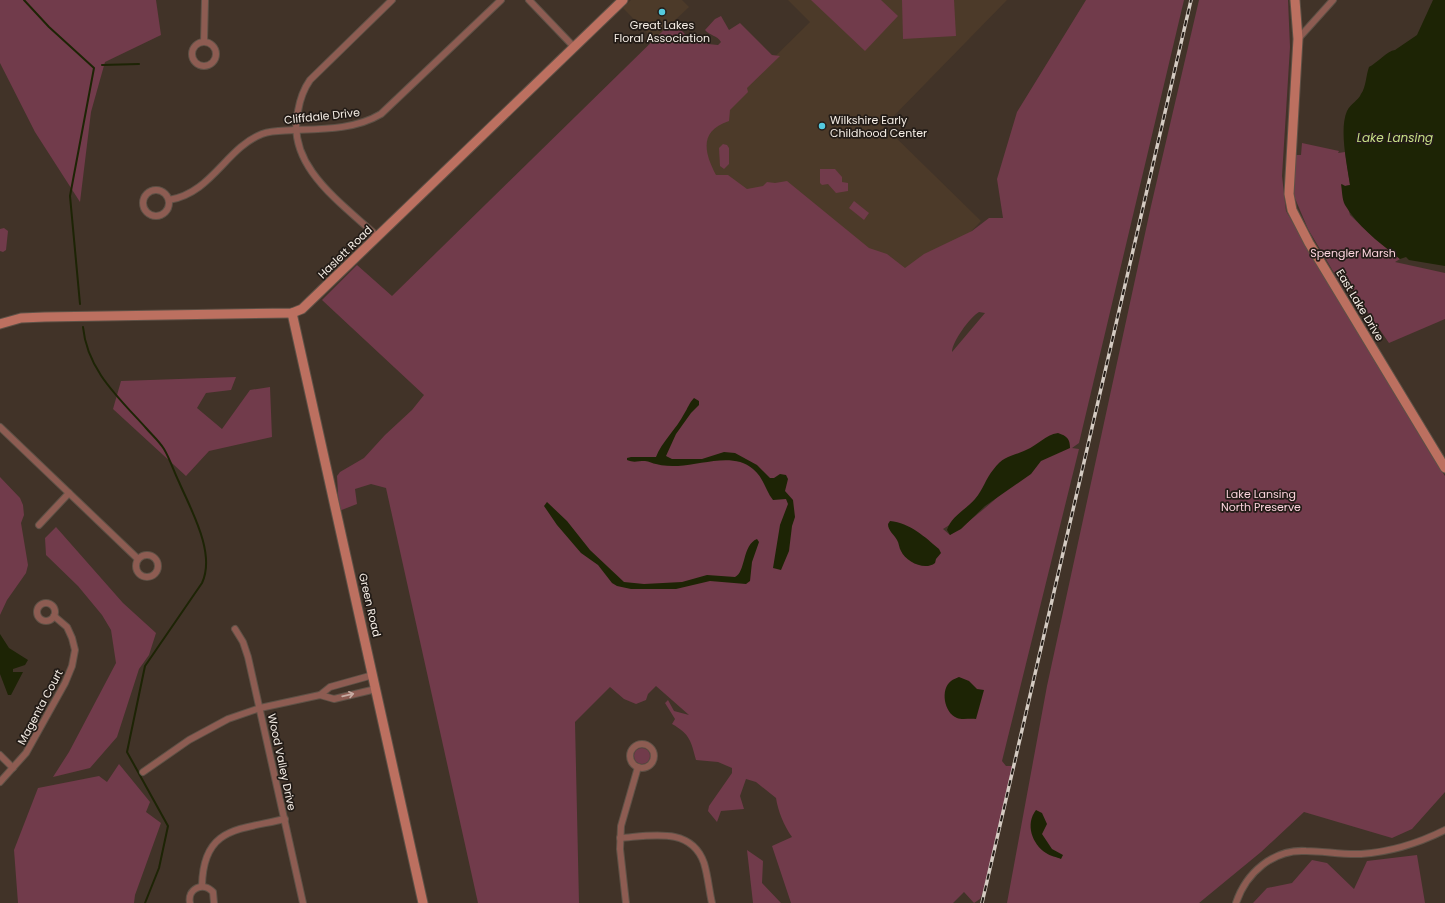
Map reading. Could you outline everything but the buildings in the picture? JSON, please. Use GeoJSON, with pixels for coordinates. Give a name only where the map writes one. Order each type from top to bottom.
{"type":"FeatureCollection","features":[{"type":"Feature","properties":{"kind":"street"},"geometry":{"type":"LineString","coordinates":[[204,42],[205,0]]}},
{"type":"Feature","properties":{"kind":"street"},"geometry":{"type":"LineString","coordinates":[[378,237],[313,175],[301,155],[296,130],[300,103],[307,85],[322,67],[392,0]]}},
{"type":"Feature","properties":{"kind":"street","name":"Cliffdale Drive"},"geometry":{"type":"LineString","coordinates":[[169,200],[182,197],[199,187],[250,140],[262,134],[276,131],[356,125],[381,114],[501,0]]}},
{"type":"Feature","properties":{"kind":"street"},"geometry":{"type":"LineString","coordinates":[[529,0],[574,47]]}},
{"type":"Feature","properties":{"kind":"street","name":"Haslett Road"},"geometry":{"type":"LineString","coordinates":[[1,322],[21,318],[45,317],[292,313],[302,309],[623,0]]}},
{"type":"Feature","properties":{"kind":"street","name":"East Lake Drive"},"geometry":{"type":"LineString","coordinates":[[1295,0],[1298,39],[1289,170],[1289,194],[1292,210],[1313,249],[1445,468]]}},
{"type":"Feature","properties":{"kind":"street"},"geometry":{"type":"LineString","coordinates":[[1298,39],[1333,0]]}},
{"type":"Feature","properties":{"kind":"street"},"geometry":{"type":"LineString","coordinates":[[204,42],[214,46],[216,56],[212,64],[203,66],[194,62],[192,53],[196,44],[204,42]]}},
{"type":"Feature","properties":{"kind":"street"},"geometry":{"type":"LineString","coordinates":[[153,190],[163,192],[169,200],[167,210],[159,215],[150,214],[144,206],[145,196],[153,190]]}},
{"type":"Feature","properties":{"kind":"street","name":"Green Road"},"geometry":{"type":"LineString","coordinates":[[292,313],[423,903]]}},
{"type":"Feature","properties":{"kind":"street"},"geometry":{"type":"LineString","coordinates":[[0,427],[138,559]]}},
{"type":"Feature","properties":{"kind":"street"},"geometry":{"type":"LineString","coordinates":[[39,524],[69,493]]}},
{"type":"Feature","properties":{"kind":"street","name":"Magenta Court"},"geometry":{"type":"LineString","coordinates":[[0,782],[26,753],[65,683],[72,666],[74,650],[72,638],[67,628],[54,616]]}},
{"type":"Feature","properties":{"kind":"street","name":"Wood Valley Drive"},"geometry":{"type":"LineString","coordinates":[[235,629],[243,642],[248,657],[303,903]]}},
{"type":"Feature","properties":{"kind":"street"},"geometry":{"type":"LineString","coordinates":[[320,695],[330,687],[373,675]]}},
{"type":"Feature","properties":{"kind":"street"},"geometry":{"type":"LineString","coordinates":[[142,772],[203,731],[228,719],[260,708],[320,695],[334,698],[376,688]]}},
{"type":"Feature","properties":{"kind":"street"},"geometry":{"type":"LineString","coordinates":[[636,744],[646,744],[653,750],[653,760],[647,767],[638,767],[630,761],[630,752],[636,744]]}},
{"type":"Feature","properties":{"kind":"street"},"geometry":{"type":"LineString","coordinates":[[0,755],[13,768]]}},
{"type":"Feature","properties":{"kind":"street"},"geometry":{"type":"LineString","coordinates":[[626,903],[620,838],[622,817],[638,767]]}},
{"type":"Feature","properties":{"kind":"street"},"geometry":{"type":"LineString","coordinates":[[202,886],[202,868],[206,857],[212,846],[221,837],[233,831],[285,819]]}},
{"type":"Feature","properties":{"kind":"street"},"geometry":{"type":"LineString","coordinates":[[1236,903],[1246,882],[1256,870],[1268,861],[1283,854],[1306,851],[1346,854],[1373,852],[1414,843],[1445,830]]}},
{"type":"Feature","properties":{"kind":"street"},"geometry":{"type":"LineString","coordinates":[[620,838],[665,835],[677,837],[688,842],[696,850],[704,864],[712,903]]}},
{"type":"Feature","properties":{"kind":"street"},"geometry":{"type":"LineString","coordinates":[[190,903],[191,893],[195,888],[202,886],[213,892],[214,903]]}},
{"type":"Feature","properties":{"kind":"shaded area"},"geometry":{"type":"Polygon","coordinates":[[[631,0],[682,0],[689,7],[654,40],[623,8],[631,0]]]}},
{"type":"Feature","properties":{"kind":"shaded area"},"geometry":{"type":"Polygon","coordinates":[[[788,0],[1007,0],[884,126],[981,221],[949,255],[884,285],[776,183],[742,205],[691,157],[689,141],[810,22],[788,0]]]}},
{"type":"Feature","properties":{"kind":"green space"},"geometry":{"type":"Polygon","coordinates":[[[0,0],[156,0],[161,35],[105,62],[91,112],[80,202],[35,132],[0,63],[0,0]]]}},
{"type":"Feature","properties":{"kind":"green space"},"geometry":{"type":"Polygon","coordinates":[[[811,0],[881,0],[898,16],[865,51],[811,0]]]}},
{"type":"Feature","properties":{"kind":"green space"},"geometry":{"type":"Polygon","coordinates":[[[902,0],[954,0],[956,36],[903,39],[902,0]]]}},
{"type":"Feature","properties":{"kind":"green space"},"geometry":{"type":"Polygon","coordinates":[[[1086,0],[1184,0],[1079,443],[1072,448],[1079,449],[1002,761],[1006,766],[1013,766],[985,887],[980,899],[974,903],[964,892],[953,903],[791,903],[772,846],[792,837],[786,828],[778,808],[776,798],[756,782],[746,779],[740,796],[744,809],[721,811],[717,822],[708,811],[709,806],[732,773],[732,768],[718,762],[696,760],[689,739],[683,731],[672,724],[675,719],[665,703],[668,700],[674,711],[689,715],[656,686],[648,694],[646,700],[636,704],[624,699],[610,687],[575,722],[579,903],[478,903],[386,488],[371,484],[355,489],[357,504],[339,511],[337,476],[340,472],[364,458],[385,435],[412,410],[424,395],[322,300],[357,265],[392,296],[669,25],[676,31],[679,28],[688,37],[690,35],[708,44],[718,45],[721,42],[705,30],[715,19],[721,16],[729,30],[740,23],[772,55],[780,56],[747,88],[748,92],[730,110],[729,121],[719,125],[709,136],[707,150],[716,175],[728,175],[747,189],[763,186],[767,182],[775,183],[787,181],[869,248],[887,254],[905,268],[924,254],[972,231],[989,218],[1003,218],[997,179],[1017,112],[1086,0]],[[979,312],[962,330],[955,342],[952,352],[985,313],[979,312]],[[1004,491],[943,529],[950,535],[978,514],[1004,491]]]}},
{"type":"Feature","properties":{"kind":"green space","name":"Lake Lansing North Preserve"},"geometry":{"type":"Polygon","coordinates":[[[1199,0],[1288,0],[1290,47],[1282,176],[1286,211],[1445,476],[1445,792],[1412,829],[1392,838],[1304,812],[1261,852],[1199,903],[1007,903],[1047,686],[1151,206],[1199,0]]]}},
{"type":"Feature","properties":{"kind":"green space","name":"Spengler Marsh"},"geometry":{"type":"Polygon","coordinates":[[[1302,143],[1339,151],[1338,153],[1345,152],[1350,185],[1345,186],[1342,184],[1350,215],[1375,239],[1400,259],[1395,262],[1445,273],[1445,319],[1389,343],[1349,285],[1343,288],[1308,229],[1294,196],[1295,155],[1301,155],[1302,143]]]}},
{"type":"Feature","properties":{"kind":"green space"},"geometry":{"type":"Polygon","coordinates":[[[723,144],[727,145],[729,148],[729,164],[724,169],[720,166],[719,148],[723,144]]]}},
{"type":"Feature","properties":{"kind":"green space"},"geometry":{"type":"Polygon","coordinates":[[[820,169],[835,169],[842,177],[842,182],[848,183],[848,191],[836,193],[828,184],[822,185],[820,183],[820,169]]]}},
{"type":"Feature","properties":{"kind":"green space"},"geometry":{"type":"Polygon","coordinates":[[[854,201],[869,213],[864,220],[849,208],[854,201]]]}},
{"type":"Feature","properties":{"kind":"green space"},"geometry":{"type":"Polygon","coordinates":[[[4,228],[8,231],[6,250],[3,252],[0,251],[0,229],[4,228]]]}},
{"type":"Feature","properties":{"kind":"green space"},"geometry":{"type":"Polygon","coordinates":[[[236,377],[231,390],[206,393],[197,408],[222,429],[250,390],[270,387],[272,437],[209,451],[186,476],[113,409],[121,381],[236,377]]]}},
{"type":"Feature","properties":{"kind":"green space"},"geometry":{"type":"Polygon","coordinates":[[[0,477],[20,498],[23,505],[24,515],[21,523],[28,565],[26,573],[7,600],[0,615],[0,477]]]}},
{"type":"Feature","properties":{"kind":"green space"},"geometry":{"type":"Polygon","coordinates":[[[56,527],[123,603],[156,633],[149,655],[139,669],[117,737],[90,768],[53,777],[69,752],[116,663],[111,630],[102,615],[78,586],[46,555],[45,538],[56,527]]]}},
{"type":"Feature","properties":{"kind":"green space"},"geometry":{"type":"Polygon","coordinates":[[[642,748],[648,750],[650,756],[648,762],[642,764],[636,762],[634,756],[636,750],[642,748]]]}},
{"type":"Feature","properties":{"kind":"green space"},"geometry":{"type":"Polygon","coordinates":[[[119,764],[150,802],[146,812],[161,823],[135,895],[134,903],[18,903],[14,850],[38,788],[99,776],[107,782],[119,764]]]}},
{"type":"Feature","properties":{"kind":"green space"},"geometry":{"type":"Polygon","coordinates":[[[747,850],[763,861],[762,883],[781,903],[753,903],[747,850]]]}},
{"type":"Feature","properties":{"kind":"green space"},"geometry":{"type":"Polygon","coordinates":[[[1417,855],[1425,903],[1253,903],[1267,888],[1292,883],[1312,860],[1327,863],[1354,889],[1367,861],[1417,855]]]}},
{"type":"Feature","properties":{"kind":"water","name":"Lake Lansing"},"geometry":{"type":"Polygon","coordinates":[[[1433,0],[1445,0],[1445,266],[1409,260],[1406,257],[1400,259],[1370,234],[1350,213],[1344,203],[1341,184],[1345,186],[1350,185],[1344,147],[1345,119],[1347,111],[1363,91],[1369,67],[1417,35],[1433,0]]]}},
{"type":"Feature","properties":{"kind":"water"},"geometry":{"type":"Polygon","coordinates":[[[694,398],[699,401],[699,405],[691,413],[676,434],[666,456],[672,459],[702,459],[724,452],[735,453],[757,465],[770,478],[774,478],[780,474],[786,475],[788,479],[785,491],[793,500],[795,517],[792,526],[789,551],[781,570],[773,568],[780,525],[788,504],[786,499],[773,500],[760,476],[753,469],[745,464],[727,460],[675,466],[655,464],[646,461],[634,462],[627,460],[627,458],[631,457],[656,457],[694,398]]]}},
{"type":"Feature","properties":{"kind":"water"},"geometry":{"type":"Polygon","coordinates":[[[1058,433],[1067,438],[1070,448],[1041,461],[1031,474],[985,506],[961,529],[950,535],[947,530],[949,525],[972,503],[997,465],[1004,459],[1030,448],[1049,436],[1058,433]]]}},
{"type":"Feature","properties":{"kind":"water"},"geometry":{"type":"Polygon","coordinates":[[[547,502],[567,521],[590,550],[624,582],[644,584],[682,582],[707,575],[735,577],[741,570],[746,552],[752,542],[757,539],[759,542],[752,562],[750,581],[746,584],[710,581],[676,589],[631,589],[617,586],[612,583],[598,565],[581,553],[557,525],[544,506],[547,502]]]}},
{"type":"Feature","properties":{"kind":"water"},"geometry":{"type":"Polygon","coordinates":[[[890,521],[897,522],[911,528],[923,535],[939,549],[941,553],[936,559],[935,563],[921,566],[907,559],[901,551],[898,541],[889,529],[888,524],[890,521]]]}},
{"type":"Feature","properties":{"kind":"water"},"geometry":{"type":"Polygon","coordinates":[[[0,634],[9,648],[28,660],[25,665],[13,669],[13,672],[23,672],[11,695],[8,695],[0,674],[0,634]]]}},
{"type":"Feature","properties":{"kind":"water"},"geometry":{"type":"Polygon","coordinates":[[[959,677],[969,681],[977,689],[984,690],[976,719],[957,718],[946,706],[945,689],[951,681],[959,677]]]}},
{"type":"Feature","properties":{"kind":"water"},"geometry":{"type":"Polygon","coordinates":[[[1036,810],[1042,813],[1047,824],[1042,834],[1052,849],[1063,855],[1061,859],[1046,853],[1034,839],[1031,821],[1036,810]]]}},
{"type":"Feature","properties":{"kind":"waterway"},"geometry":{"type":"LineString","coordinates":[[24,0],[49,27],[94,68],[70,196],[80,304]]}},
{"type":"Feature","properties":{"kind":"waterway"},"geometry":{"type":"LineString","coordinates":[[102,65],[139,64]]}},
{"type":"Feature","properties":{"kind":"waterway"},"geometry":{"type":"LineString","coordinates":[[83,327],[91,357],[98,370],[115,394],[158,441],[166,453],[195,518],[204,545],[206,558],[206,571],[202,583],[145,666],[127,752],[168,826],[159,868],[145,903]]}},
{"type":"Feature","properties":{"kind":"railway"},"geometry":{"type":"LineString","coordinates":[[982,903],[1191,0]]}},
{"type":"Feature","properties":{"kind":"place","name":"Great Lakes Floral Association"},"geometry":{"type":"Point","coordinates":[662,12]}},
{"type":"Feature","properties":{"kind":"place","name":"Wilkshire Early Childhood Center"},"geometry":{"type":"Point","coordinates":[822,126]}}]}
